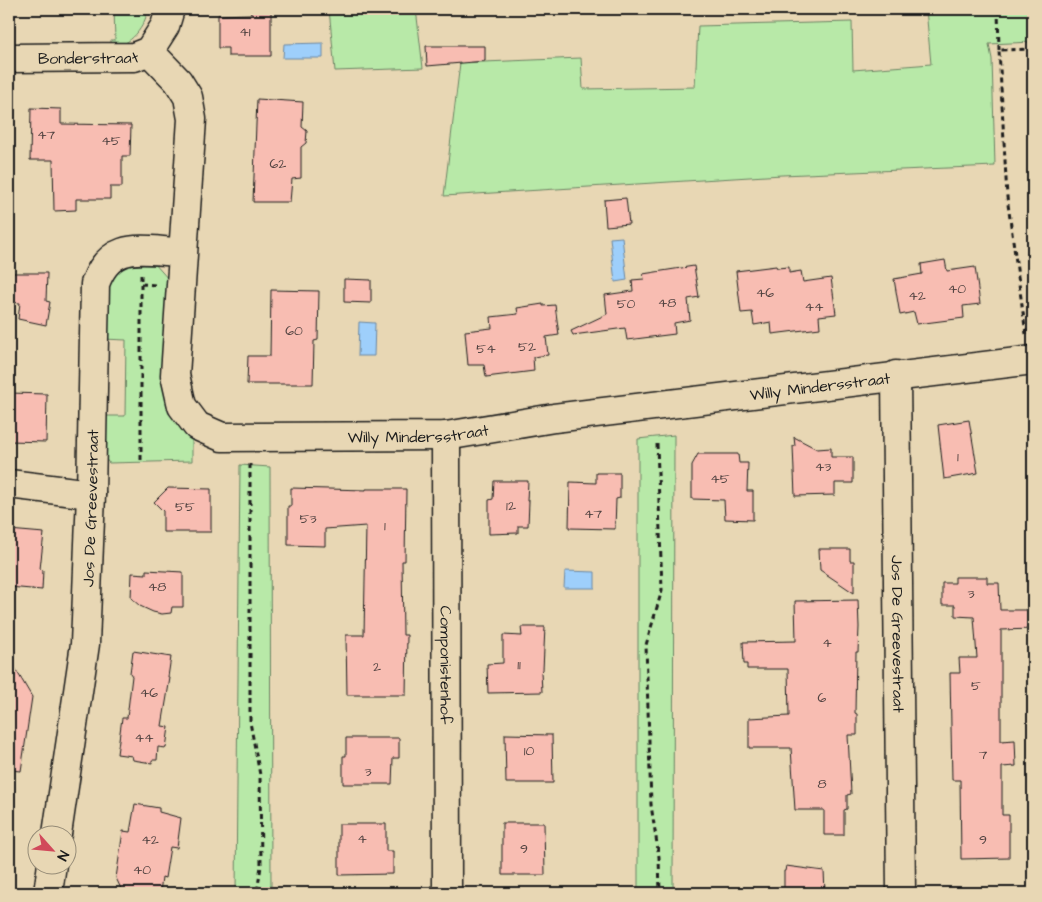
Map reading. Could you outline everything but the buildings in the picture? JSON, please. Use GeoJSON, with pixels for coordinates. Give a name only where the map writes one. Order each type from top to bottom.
{"type":"FeatureCollection","features":[{"type":"Feature","properties":{"kind":"street","name":"Bonderstraat"},"geometry":{"type":"LineString","coordinates":[[9,58],[134,57],[149,51],[165,26],[170,9]]}},
{"type":"Feature","properties":{"kind":"street","name":"Willy Mindersstraat"},"geometry":{"type":"LineString","coordinates":[[149,51],[178,81],[188,97],[192,119],[175,375],[182,406],[197,426],[222,437],[446,436],[554,418],[896,376],[1030,347]]}},
{"type":"Feature","properties":{"kind":"street","name":"Jos De Greevestraat"},"geometry":{"type":"LineString","coordinates":[[58,824],[85,644],[92,494],[95,284],[107,262],[116,254],[126,251],[182,252]]}},
{"type":"Feature","properties":{"kind":"street","name":"Jos De Greevestraat"},"geometry":{"type":"LineString","coordinates":[[896,376],[901,893]]}},
{"type":"Feature","properties":{"kind":"street","name":"Componistenhof"},"geometry":{"type":"LineString","coordinates":[[446,436],[447,893]]}},
{"type":"Feature","properties":{"kind":"street"},"geometry":{"type":"LineString","coordinates":[[9,484],[92,494]]}},
{"type":"Feature","properties":{"kind":"street"},"geometry":{"type":"LineString","coordinates":[[48,893],[51,874]]}},
{"type":"Feature","properties":{"kind":"path"},"geometry":{"type":"LineString","coordinates":[[998,9],[1007,197],[1030,347]]}},
{"type":"Feature","properties":{"kind":"path"},"geometry":{"type":"LineString","coordinates":[[999,50],[1033,49]]}},
{"type":"Feature","properties":{"kind":"path"},"geometry":{"type":"LineString","coordinates":[[140,266],[141,462]]}},
{"type":"Feature","properties":{"kind":"path"},"geometry":{"type":"LineString","coordinates":[[657,444],[662,590],[646,645],[651,805],[659,857],[660,893]]}},
{"type":"Feature","properties":{"kind":"path"},"geometry":{"type":"LineString","coordinates":[[250,464],[250,722],[260,775],[261,866],[257,893]]}},
{"type":"Feature","properties":{"kind":"green space"},"geometry":{"type":"Polygon","coordinates":[[[114,9],[148,9],[144,22],[136,34],[125,43],[111,47],[111,40],[115,40],[114,9]]]}},
{"type":"Feature","properties":{"kind":"green space"},"geometry":{"type":"Polygon","coordinates":[[[329,9],[416,9],[423,68],[335,71],[329,9]]]}},
{"type":"Feature","properties":{"kind":"green space"},"geometry":{"type":"Polygon","coordinates":[[[926,9],[1033,9],[1033,42],[989,44],[992,59],[995,166],[782,175],[444,196],[460,63],[581,58],[583,89],[695,87],[698,26],[852,22],[853,70],[931,64],[926,9]]]}},
{"type":"Feature","properties":{"kind":"green space"},"geometry":{"type":"Polygon","coordinates":[[[154,263],[169,280],[192,435],[192,461],[109,463],[103,456],[102,416],[125,416],[126,340],[103,339],[105,282],[113,266],[154,263]]]}},
{"type":"Feature","properties":{"kind":"green space"},"geometry":{"type":"Polygon","coordinates":[[[674,435],[673,893],[638,893],[638,439],[674,435]]]}},
{"type":"Feature","properties":{"kind":"green space"},"geometry":{"type":"Polygon","coordinates":[[[240,465],[270,467],[271,893],[236,893],[240,465]]]}},
{"type":"Feature","properties":{"kind":"water"},"geometry":{"type":"Polygon","coordinates":[[[323,43],[323,58],[283,58],[284,44],[323,43]]]}},
{"type":"Feature","properties":{"kind":"water"},"geometry":{"type":"Polygon","coordinates":[[[622,237],[627,280],[615,282],[610,238],[622,237]]]}},
{"type":"Feature","properties":{"kind":"water"},"geometry":{"type":"Polygon","coordinates":[[[359,322],[375,323],[374,356],[358,356],[359,322]]]}},
{"type":"Feature","properties":{"kind":"water"},"geometry":{"type":"Polygon","coordinates":[[[565,571],[595,572],[595,588],[564,588],[565,571]]]}}]}
